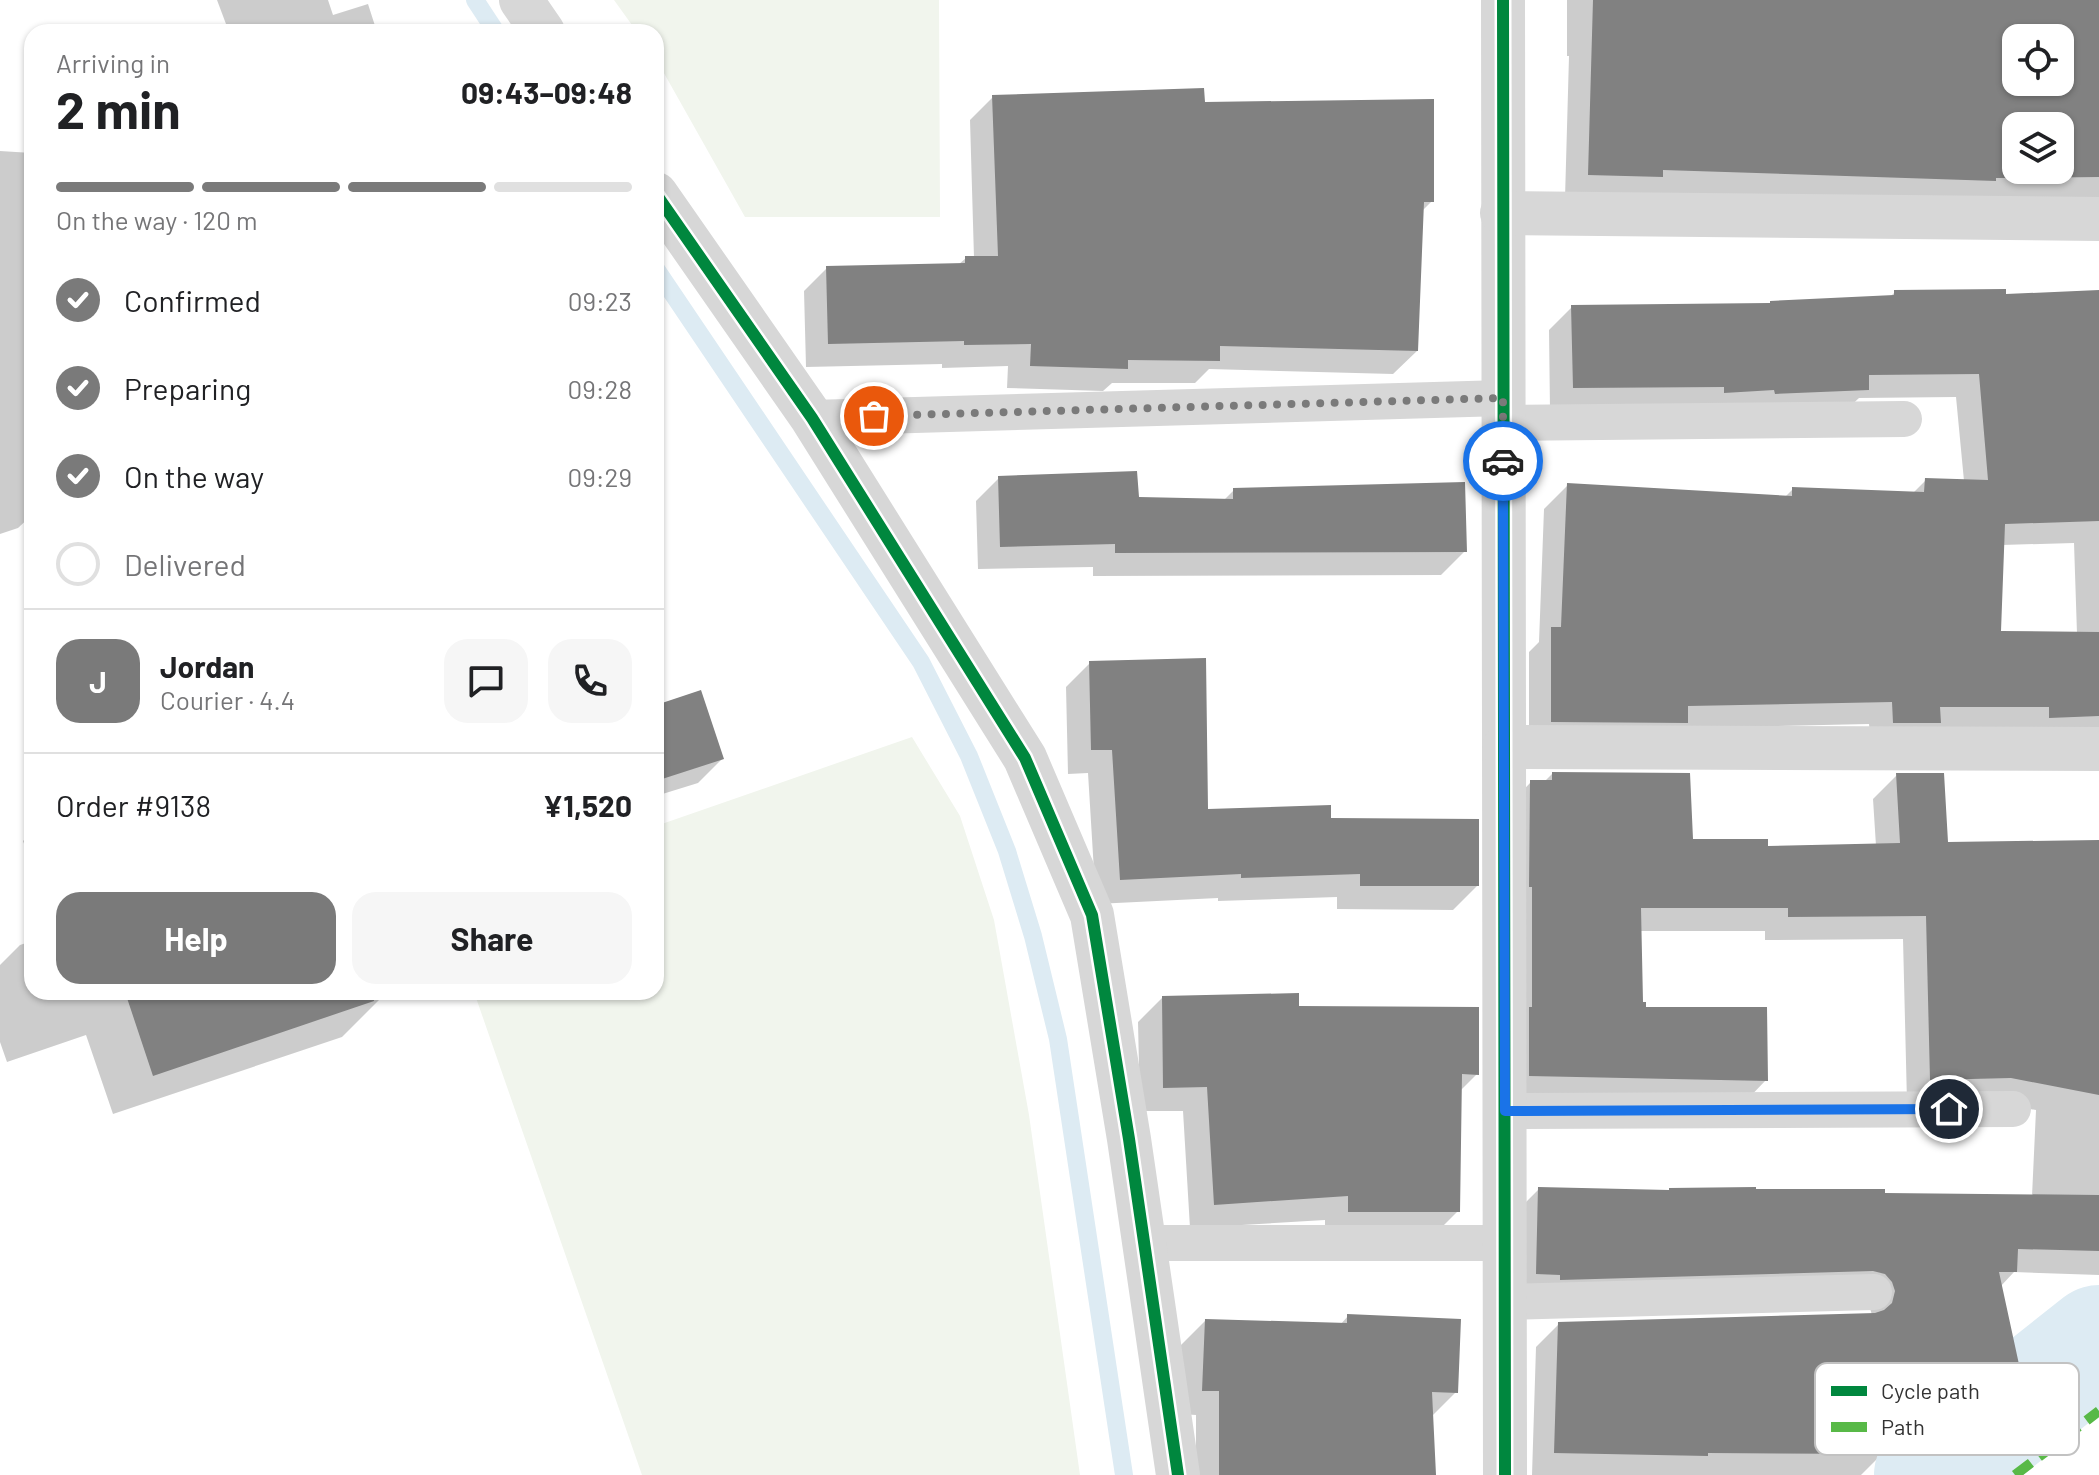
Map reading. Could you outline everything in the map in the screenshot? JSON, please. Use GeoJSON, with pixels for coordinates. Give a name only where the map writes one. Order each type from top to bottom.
{"type":"FeatureCollection","features":[{"type":"Feature","properties":{"kind":"street"},"geometry":{"type":"LineString","coordinates":[[521,0],[538,24]]}},
{"type":"Feature","properties":{"kind":"street"},"geometry":{"type":"LineString","coordinates":[[1503,0],[1505,1475]]}},
{"type":"Feature","properties":{"kind":"street"},"geometry":{"type":"LineString","coordinates":[[664,205],[812,418],[1025,758],[1092,915],[1145,1243],[1178,1475]]}},
{"type":"Feature","properties":{"kind":"street"},"geometry":{"type":"LineString","coordinates":[[1502,213],[2099,219]]}},
{"type":"Feature","properties":{"kind":"street"},"geometry":{"type":"LineString","coordinates":[[1504,747],[2099,749]]}},
{"type":"Feature","properties":{"kind":"lane"},"geometry":{"type":"LineString","coordinates":[[812,418],[1503,410],[1904,419]]}},
{"type":"Feature","properties":{"kind":"lane"},"geometry":{"type":"LineString","coordinates":[[1505,1111],[2013,1109]]}},
{"type":"Feature","properties":{"kind":"lane"},"geometry":{"type":"LineString","coordinates":[[1145,1243],[1505,1243]]}},
{"type":"Feature","properties":{"kind":"lane"},"geometry":{"type":"LineString","coordinates":[[1505,1302],[1874,1292]]}},
{"type":"Feature","properties":{"kind":"shaded area"},"geometry":{"type":"Polygon","coordinates":[[[614,0],[939,0],[940,217],[745,217],[664,73],[664,24],[631,24],[614,0]]]}},
{"type":"Feature","properties":{"kind":"shaded area"},"geometry":{"type":"Polygon","coordinates":[[[912,737],[960,816],[994,920],[1029,1115],[1080,1475],[642,1475],[477,1000],[664,1000],[664,823],[912,737]]]}},
{"type":"Feature","properties":{"kind":"building"},"geometry":{"type":"Polygon","coordinates":[[[1593,0],[2099,0],[2099,177],[2074,177],[2074,112],[2002,112],[2002,178],[1996,178],[1996,181],[1663,170],[1663,177],[1588,175],[1593,0]]]}},
{"type":"Feature","properties":{"kind":"building"},"geometry":{"type":"Polygon","coordinates":[[[1204,88],[1205,102],[1434,99],[1434,202],[1424,202],[1418,351],[1220,346],[1220,361],[1128,360],[1128,369],[1030,366],[1031,344],[964,345],[964,341],[828,344],[826,266],[965,263],[965,256],[998,256],[992,95],[1204,88]]]}},
{"type":"Feature","properties":{"kind":"building"},"geometry":{"type":"Polygon","coordinates":[[[2006,289],[2006,294],[2099,290],[2099,521],[2005,524],[2001,631],[2099,632],[2099,716],[2049,718],[2049,707],[1940,707],[1941,723],[1893,723],[1892,702],[1688,706],[1688,723],[1551,722],[1551,627],[1561,627],[1567,483],[1792,496],[1792,487],[1924,492],[1925,478],[1988,480],[1979,374],[1869,375],[1869,390],[1775,394],[1774,390],[1724,393],[1724,387],[1573,388],[1571,305],[1770,303],[1894,295],[1894,290],[2006,289]]]}},
{"type":"Feature","properties":{"kind":"building"},"geometry":{"type":"Polygon","coordinates":[[[1137,471],[1139,497],[1233,499],[1233,488],[1465,482],[1467,552],[1115,553],[1115,544],[1000,547],[998,476],[1137,471]]]}},
{"type":"Feature","properties":{"kind":"building"},"geometry":{"type":"Polygon","coordinates":[[[1206,658],[1208,809],[1331,805],[1331,818],[1479,819],[1479,886],[1360,886],[1360,874],[1241,878],[1241,874],[1120,880],[1112,750],[1091,750],[1089,661],[1206,658]]]}},
{"type":"Feature","properties":{"kind":"building"},"geometry":{"type":"Polygon","coordinates":[[[701,690],[724,759],[664,778],[664,702],[701,690]]]}},
{"type":"Feature","properties":{"kind":"building"},"geometry":{"type":"Polygon","coordinates":[[[1552,772],[1690,773],[1693,839],[1768,839],[1768,846],[1900,843],[1896,773],[1944,773],[1948,842],[2099,840],[2099,1095],[2011,1078],[1930,1080],[1926,916],[1788,917],[1788,908],[1641,908],[1643,1002],[1646,1002],[1646,1007],[1767,1007],[1768,1081],[1529,1076],[1529,1007],[1532,1007],[1530,780],[1552,780],[1552,772]]]}},
{"type":"Feature","properties":{"kind":"building"},"geometry":{"type":"Polygon","coordinates":[[[1299,993],[1299,1006],[1479,1007],[1479,1075],[1462,1074],[1460,1212],[1348,1212],[1348,1196],[1214,1205],[1207,1087],[1163,1088],[1162,996],[1299,993]]]}},
{"type":"Feature","properties":{"kind":"building"},"geometry":{"type":"Polygon","coordinates":[[[128,1000],[374,1000],[374,1001],[153,1076],[128,1000]]]}},
{"type":"Feature","properties":{"kind":"building"},"geometry":{"type":"Polygon","coordinates":[[[1538,1187],[1669,1190],[1756,1187],[1885,1189],[1885,1193],[2099,1195],[2099,1251],[2018,1249],[2017,1272],[1999,1272],[2019,1363],[1815,1363],[1815,1454],[1708,1453],[1708,1456],[1554,1453],[1558,1322],[1875,1313],[1892,1303],[1895,1291],[1885,1274],[1873,1271],[1560,1280],[1560,1275],[1536,1274],[1538,1187]]]}},
{"type":"Feature","properties":{"kind":"building"},"geometry":{"type":"Polygon","coordinates":[[[1347,1314],[1461,1319],[1458,1393],[1432,1392],[1436,1475],[1219,1475],[1219,1391],[1202,1391],[1205,1319],[1347,1323],[1347,1314]]]}},
{"type":"Feature","properties":{"kind":"waterway"},"geometry":{"type":"LineString","coordinates":[[475,0],[491,24]]}},
{"type":"Feature","properties":{"kind":"waterway"},"geometry":{"type":"LineString","coordinates":[[664,281],[921,662],[969,756],[1007,851],[1033,936],[1058,1039],[1124,1475]]}},
{"type":"Feature","properties":{"kind":"waterway"},"geometry":{"type":"LineString","coordinates":[[2072,1363],[2099,1342]]}},
{"type":"Feature","properties":{"kind":"waterway"},"geometry":{"type":"LineString","coordinates":[[1931,1475],[1956,1455]]}},
{"type":"Feature","properties":{"kind":"marked path"},"geometry":{"type":"LineString","coordinates":[[2079,1426],[2099,1411]]}},
{"type":"Feature","properties":{"kind":"marked path"},"geometry":{"type":"LineString","coordinates":[[2015,1475],[2041,1455]]}},
{"type":"Feature","properties":{"kind":"cycle path"},"geometry":{"type":"LineString","coordinates":[[1503,0],[1505,1475]]}},
{"type":"Feature","properties":{"kind":"cycle path"},"geometry":{"type":"LineString","coordinates":[[664,205],[812,418],[1025,758],[1092,915],[1129,1139],[1178,1475]]}},
{"type":"Feature","properties":{"kind":"way so far"},"geometry":{"type":"LineString","coordinates":[[874,416],[1503,398],[1503,461]]}},
{"type":"Feature","properties":{"kind":"route"},"geometry":{"type":"LineString","coordinates":[[1503,461],[1505,1111],[1949,1109]]}}]}
